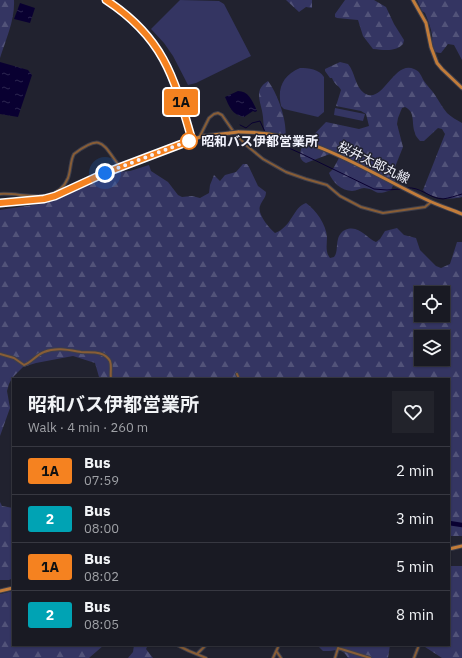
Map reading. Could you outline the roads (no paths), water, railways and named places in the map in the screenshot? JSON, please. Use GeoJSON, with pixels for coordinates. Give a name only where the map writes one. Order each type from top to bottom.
{"type":"FeatureCollection","features":[{"type":"Feature","properties":{"kind":"main road"},"geometry":{"type":"LineString","coordinates":[[413,0],[426,23],[431,47],[437,63],[462,88]]}},
{"type":"Feature","properties":{"kind":"main road","name":"桜井太郎丸線"},"geometry":{"type":"LineString","coordinates":[[0,203],[44,199],[55,196],[120,167],[200,137],[251,132],[295,139],[324,149],[361,165],[431,202],[462,214]]}},
{"type":"Feature","properties":{"kind":"main road"},"geometry":{"type":"LineString","coordinates":[[450,549],[462,546]]}},
{"type":"Feature","properties":{"kind":"main road"},"geometry":{"type":"LineString","coordinates":[[0,592],[12,588]]}},
{"type":"Feature","properties":{"kind":"street"},"geometry":{"type":"LineString","coordinates":[[200,137],[209,118],[218,113],[222,115],[233,131],[246,145],[266,162],[306,180],[327,185],[340,196],[361,207],[383,213],[425,207],[431,202]]}},
{"type":"Feature","properties":{"kind":"street"},"geometry":{"type":"LineString","coordinates":[[0,194],[31,197],[55,193],[60,190],[68,178],[74,154],[96,142],[105,147],[120,167]]}},
{"type":"Feature","properties":{"kind":"street"},"geometry":{"type":"LineString","coordinates":[[0,354],[14,358],[24,365],[38,355],[57,349],[104,354],[110,361],[111,378]]}},
{"type":"Feature","properties":{"kind":"street"},"geometry":{"type":"LineString","coordinates":[[237,374],[239,378]]}},
{"type":"Feature","properties":{"kind":"street"},"geometry":{"type":"LineString","coordinates":[[179,646],[206,658]]}},
{"type":"Feature","properties":{"kind":"street"},"geometry":{"type":"LineString","coordinates":[[197,654],[205,646]]}},
{"type":"Feature","properties":{"kind":"street"},"geometry":{"type":"LineString","coordinates":[[273,658],[279,646]]}},
{"type":"Feature","properties":{"kind":"street"},"geometry":{"type":"LineString","coordinates":[[335,658],[339,646],[370,658]]}},
{"type":"Feature","properties":{"kind":"street"},"geometry":{"type":"LineString","coordinates":[[414,658],[419,646]]}},
{"type":"Feature","properties":{"kind":"street"},"geometry":{"type":"LineString","coordinates":[[277,652],[281,658]]}},
{"type":"Feature","properties":{"kind":"water"},"geometry":{"type":"Polygon","coordinates":[[[20,3],[35,8],[30,23],[14,19],[20,3]]]}},
{"type":"Feature","properties":{"kind":"water"},"geometry":{"type":"Polygon","coordinates":[[[0,62],[28,70],[32,75],[18,117],[0,114],[0,62]]]}},
{"type":"Feature","properties":{"kind":"water"},"geometry":{"type":"Polygon","coordinates":[[[238,91],[242,91],[248,95],[257,111],[253,111],[244,117],[234,112],[225,97],[238,91]]]}},
{"type":"Feature","properties":{"kind":"waterway"},"geometry":{"type":"LineString","coordinates":[[240,125],[246,128],[252,123],[260,121],[265,132]]}},
{"type":"Feature","properties":{"kind":"waterway"},"geometry":{"type":"LineString","coordinates":[[267,135],[271,140],[374,189],[401,189]]}},
{"type":"Feature","properties":{"kind":"waterway"},"geometry":{"type":"LineString","coordinates":[[407,188],[416,189],[434,197],[443,199],[462,194]]}},
{"type":"Feature","properties":{"kind":"waterway"},"geometry":{"type":"LineString","coordinates":[[450,523],[462,525]]}},
{"type":"Feature","properties":{"kind":"place","name":"昭和バス伊都営業所"},"geometry":{"type":"Point","coordinates":[189,141]}}]}
